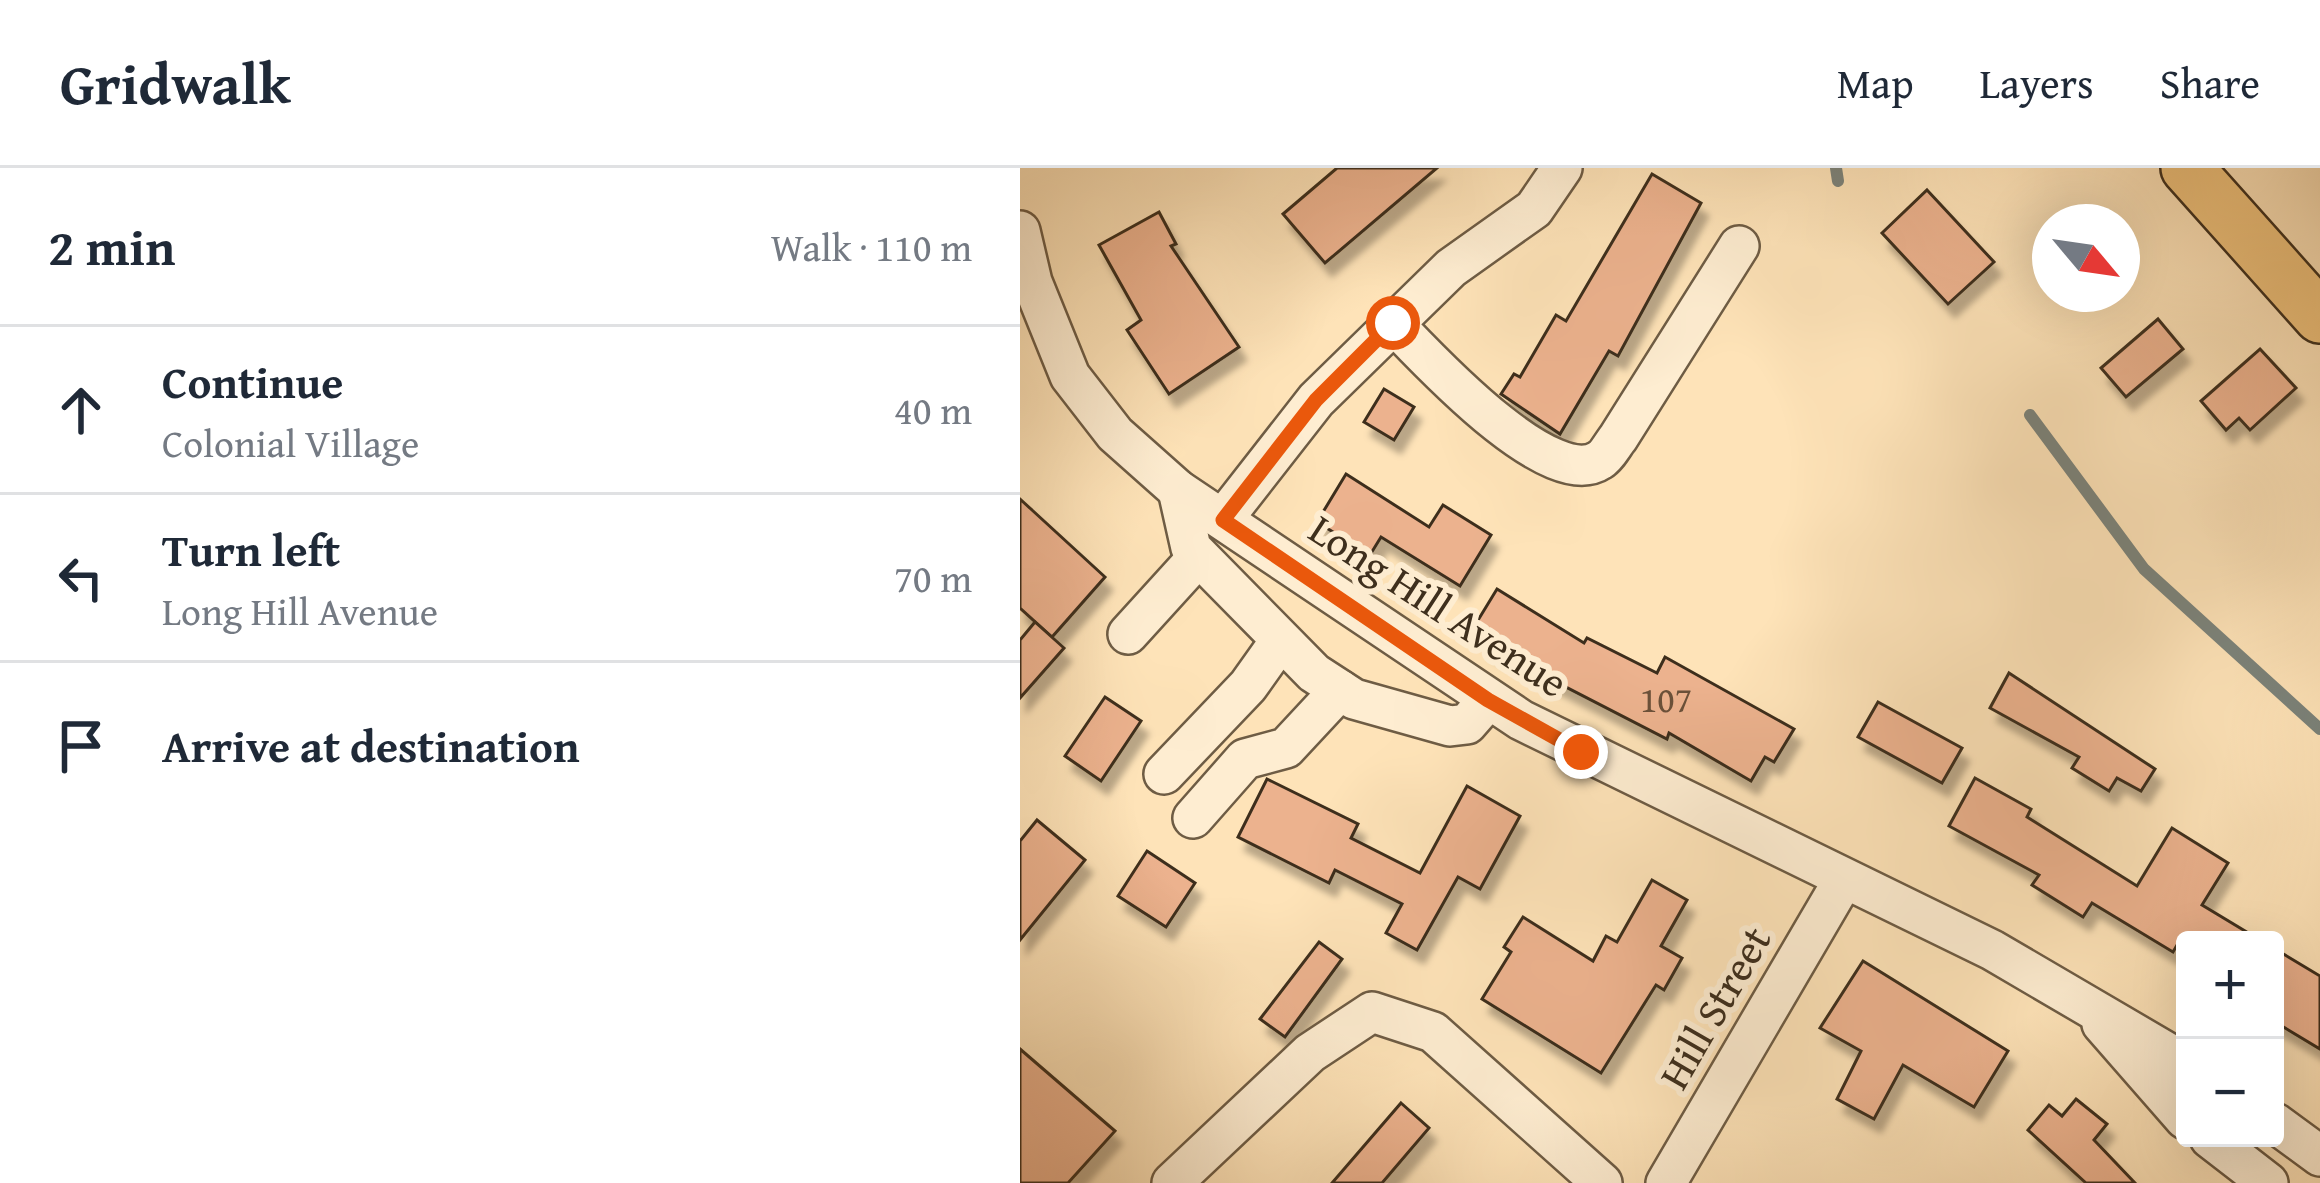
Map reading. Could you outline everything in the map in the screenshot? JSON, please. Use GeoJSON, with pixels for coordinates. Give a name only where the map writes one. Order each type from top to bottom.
{"type":"FeatureCollection","features":[{"type":"Feature","properties":{"kind":"main road"},"geometry":{"type":"LineString","coordinates":[[2187,168],[2320,317]]}},
{"type":"Feature","properties":{"kind":"street"},"geometry":{"type":"LineString","coordinates":[[1223,520],[1316,400],[1451,268],[1534,209],[1562,168]]}},
{"type":"Feature","properties":{"kind":"street","name":"Long Hill Avenue"},"geometry":{"type":"LineString","coordinates":[[1020,231],[1032,282],[1070,376],[1115,434],[1178,490],[1488,700],[1581,752],[2084,1002],[2176,1058]]}},
{"type":"Feature","properties":{"kind":"street"},"geometry":{"type":"LineString","coordinates":[[1393,323],[1472,404],[1562,461],[1583,465],[1600,460],[1618,438],[1739,246]]}},
{"type":"Feature","properties":{"kind":"street"},"geometry":{"type":"LineString","coordinates":[[1178,490],[1191,548],[1198,557],[1280,641],[1340,690],[1354,699],[1450,726],[1467,724],[1488,700]]}},
{"type":"Feature","properties":{"kind":"street"},"geometry":{"type":"LineString","coordinates":[[1128,634],[1198,557]]}},
{"type":"Feature","properties":{"kind":"street"},"geometry":{"type":"LineString","coordinates":[[1164,774],[1248,686],[1280,641]]}},
{"type":"Feature","properties":{"kind":"street"},"geometry":{"type":"LineString","coordinates":[[1193,818],[1245,759],[1286,748],[1340,690]]}},
{"type":"Feature","properties":{"kind":"street","name":"Hill Street"},"geometry":{"type":"LineString","coordinates":[[1666,1183],[1844,879]]}},
{"type":"Feature","properties":{"kind":"street"},"geometry":{"type":"LineString","coordinates":[[2084,1002],[2176,1109]]}},
{"type":"Feature","properties":{"kind":"street"},"geometry":{"type":"LineString","coordinates":[[1172,1183],[1310,1053],[1372,1012],[1432,1032],[1602,1183]]}},
{"type":"Feature","properties":{"kind":"street"},"geometry":{"type":"LineString","coordinates":[[2284,1130],[2320,1156]]}},
{"type":"Feature","properties":{"kind":"street"},"geometry":{"type":"LineString","coordinates":[[2222,1147],[2268,1183]]}},
{"type":"Feature","properties":{"kind":"building"},"geometry":{"type":"Polygon","coordinates":[[[1337,168],[1437,168],[1325,263],[1283,214],[1337,168]]]}},
{"type":"Feature","properties":{"kind":"building"},"geometry":{"type":"Polygon","coordinates":[[[1652,174],[1701,203],[1618,356],[1609,351],[1560,434],[1501,394],[1514,374],[1520,377],[1556,315],[1566,321],[1652,174]]]}},
{"type":"Feature","properties":{"kind":"building"},"geometry":{"type":"Polygon","coordinates":[[[1927,190],[1994,262],[1948,304],[1882,233],[1927,190]]]}},
{"type":"Feature","properties":{"kind":"building"},"geometry":{"type":"Polygon","coordinates":[[[1159,212],[1176,244],[1171,246],[1239,347],[1169,394],[1127,330],[1141,320],[1099,245],[1159,212]]]}},
{"type":"Feature","properties":{"kind":"building"},"geometry":{"type":"Polygon","coordinates":[[[2158,319],[2183,349],[2126,397],[2101,368],[2158,319]]]}},
{"type":"Feature","properties":{"kind":"building"},"geometry":{"type":"Polygon","coordinates":[[[2260,349],[2296,388],[2250,430],[2239,418],[2226,430],[2201,401],[2260,349]]]}},
{"type":"Feature","properties":{"kind":"building"},"geometry":{"type":"Polygon","coordinates":[[[1384,389],[1414,407],[1394,440],[1364,422],[1384,389]]]}},
{"type":"Feature","properties":{"kind":"building"},"geometry":{"type":"Polygon","coordinates":[[[1346,474],[1429,527],[1443,505],[1491,535],[1460,586],[1381,537],[1370,555],[1317,522],[1346,474]]]}},
{"type":"Feature","properties":{"kind":"building"},"geometry":{"type":"Polygon","coordinates":[[[1020,499],[1105,577],[1052,637],[1020,608],[1020,499]]]}},
{"type":"Feature","properties":{"kind":"building"},"geometry":{"type":"Polygon","coordinates":[[[1497,589],[1584,643],[1587,638],[1657,673],[1665,657],[1794,729],[1774,762],[1765,757],[1751,781],[1669,733],[1667,739],[1486,646],[1489,641],[1472,630],[1497,589]]]}},
{"type":"Feature","properties":{"kind":"building"},"geometry":{"type":"Polygon","coordinates":[[[1035,622],[1064,648],[1020,698],[1020,640],[1035,622]]]}},
{"type":"Feature","properties":{"kind":"building"},"geometry":{"type":"Polygon","coordinates":[[[2009,673],[2155,769],[2141,791],[2117,778],[2109,791],[2072,768],[2079,757],[1990,708],[2009,673]]]}},
{"type":"Feature","properties":{"kind":"building"},"geometry":{"type":"Polygon","coordinates":[[[1105,697],[1141,721],[1101,781],[1065,756],[1105,697]]]}},
{"type":"Feature","properties":{"kind":"building"},"geometry":{"type":"Polygon","coordinates":[[[1878,702],[1962,748],[1942,783],[1858,737],[1878,702]]]}},
{"type":"Feature","properties":{"kind":"building"},"geometry":{"type":"Polygon","coordinates":[[[1975,778],[2031,809],[2027,817],[2137,886],[2172,828],[2228,863],[2202,905],[2245,931],[2176,931],[2173,952],[2092,903],[2083,917],[2032,885],[2039,875],[1949,826],[1975,778]]]}},
{"type":"Feature","properties":{"kind":"building"},"geometry":{"type":"Polygon","coordinates":[[[1267,779],[1358,824],[1351,838],[1420,873],[1467,786],[1520,816],[1480,889],[1458,877],[1417,950],[1386,933],[1402,904],[1335,870],[1329,883],[1238,837],[1267,779]]]}},
{"type":"Feature","properties":{"kind":"building"},"geometry":{"type":"Polygon","coordinates":[[[1037,820],[1085,860],[1020,940],[1020,841],[1037,820]]]}},
{"type":"Feature","properties":{"kind":"building"},"geometry":{"type":"Polygon","coordinates":[[[1147,851],[1195,883],[1166,927],[1118,896],[1147,851]]]}},
{"type":"Feature","properties":{"kind":"building"},"geometry":{"type":"Polygon","coordinates":[[[1652,880],[1687,900],[1661,946],[1682,958],[1664,990],[1656,985],[1601,1073],[1482,999],[1511,952],[1504,947],[1523,917],[1593,961],[1606,936],[1617,942],[1652,880]]]}},
{"type":"Feature","properties":{"kind":"building"},"geometry":{"type":"Polygon","coordinates":[[[1319,942],[1342,959],[1285,1037],[1260,1019],[1319,942]]]}},
{"type":"Feature","properties":{"kind":"building"},"geometry":{"type":"Polygon","coordinates":[[[2284,954],[2320,976],[2320,1049],[2284,1027],[2284,954]]]}},
{"type":"Feature","properties":{"kind":"building"},"geometry":{"type":"Polygon","coordinates":[[[1863,961],[2008,1051],[1974,1107],[1903,1065],[1874,1119],[1837,1099],[1861,1051],[1820,1028],[1863,961]]]}},
{"type":"Feature","properties":{"kind":"building"},"geometry":{"type":"Polygon","coordinates":[[[1020,1049],[1115,1131],[1068,1183],[1020,1183],[1020,1049]]]}},
{"type":"Feature","properties":{"kind":"building"},"geometry":{"type":"Polygon","coordinates":[[[2076,1099],[2107,1124],[2094,1140],[2135,1183],[2086,1183],[2028,1130],[2049,1105],[2062,1116],[2076,1099]]]}},
{"type":"Feature","properties":{"kind":"building"},"geometry":{"type":"Polygon","coordinates":[[[1401,1103],[1429,1128],[1382,1183],[1332,1183],[1401,1103]]]}},
{"type":"Feature","properties":{"kind":"waterway"},"geometry":{"type":"LineString","coordinates":[[1836,168],[1838,181]]}},
{"type":"Feature","properties":{"kind":"waterway"},"geometry":{"type":"LineString","coordinates":[[2030,415],[2144,569],[2320,729]]}},
{"type":"Feature","properties":{"kind":"route"},"geometry":{"type":"LineString","coordinates":[[1393,323],[1316,400],[1223,520],[1488,700],[1581,752]]}}]}
